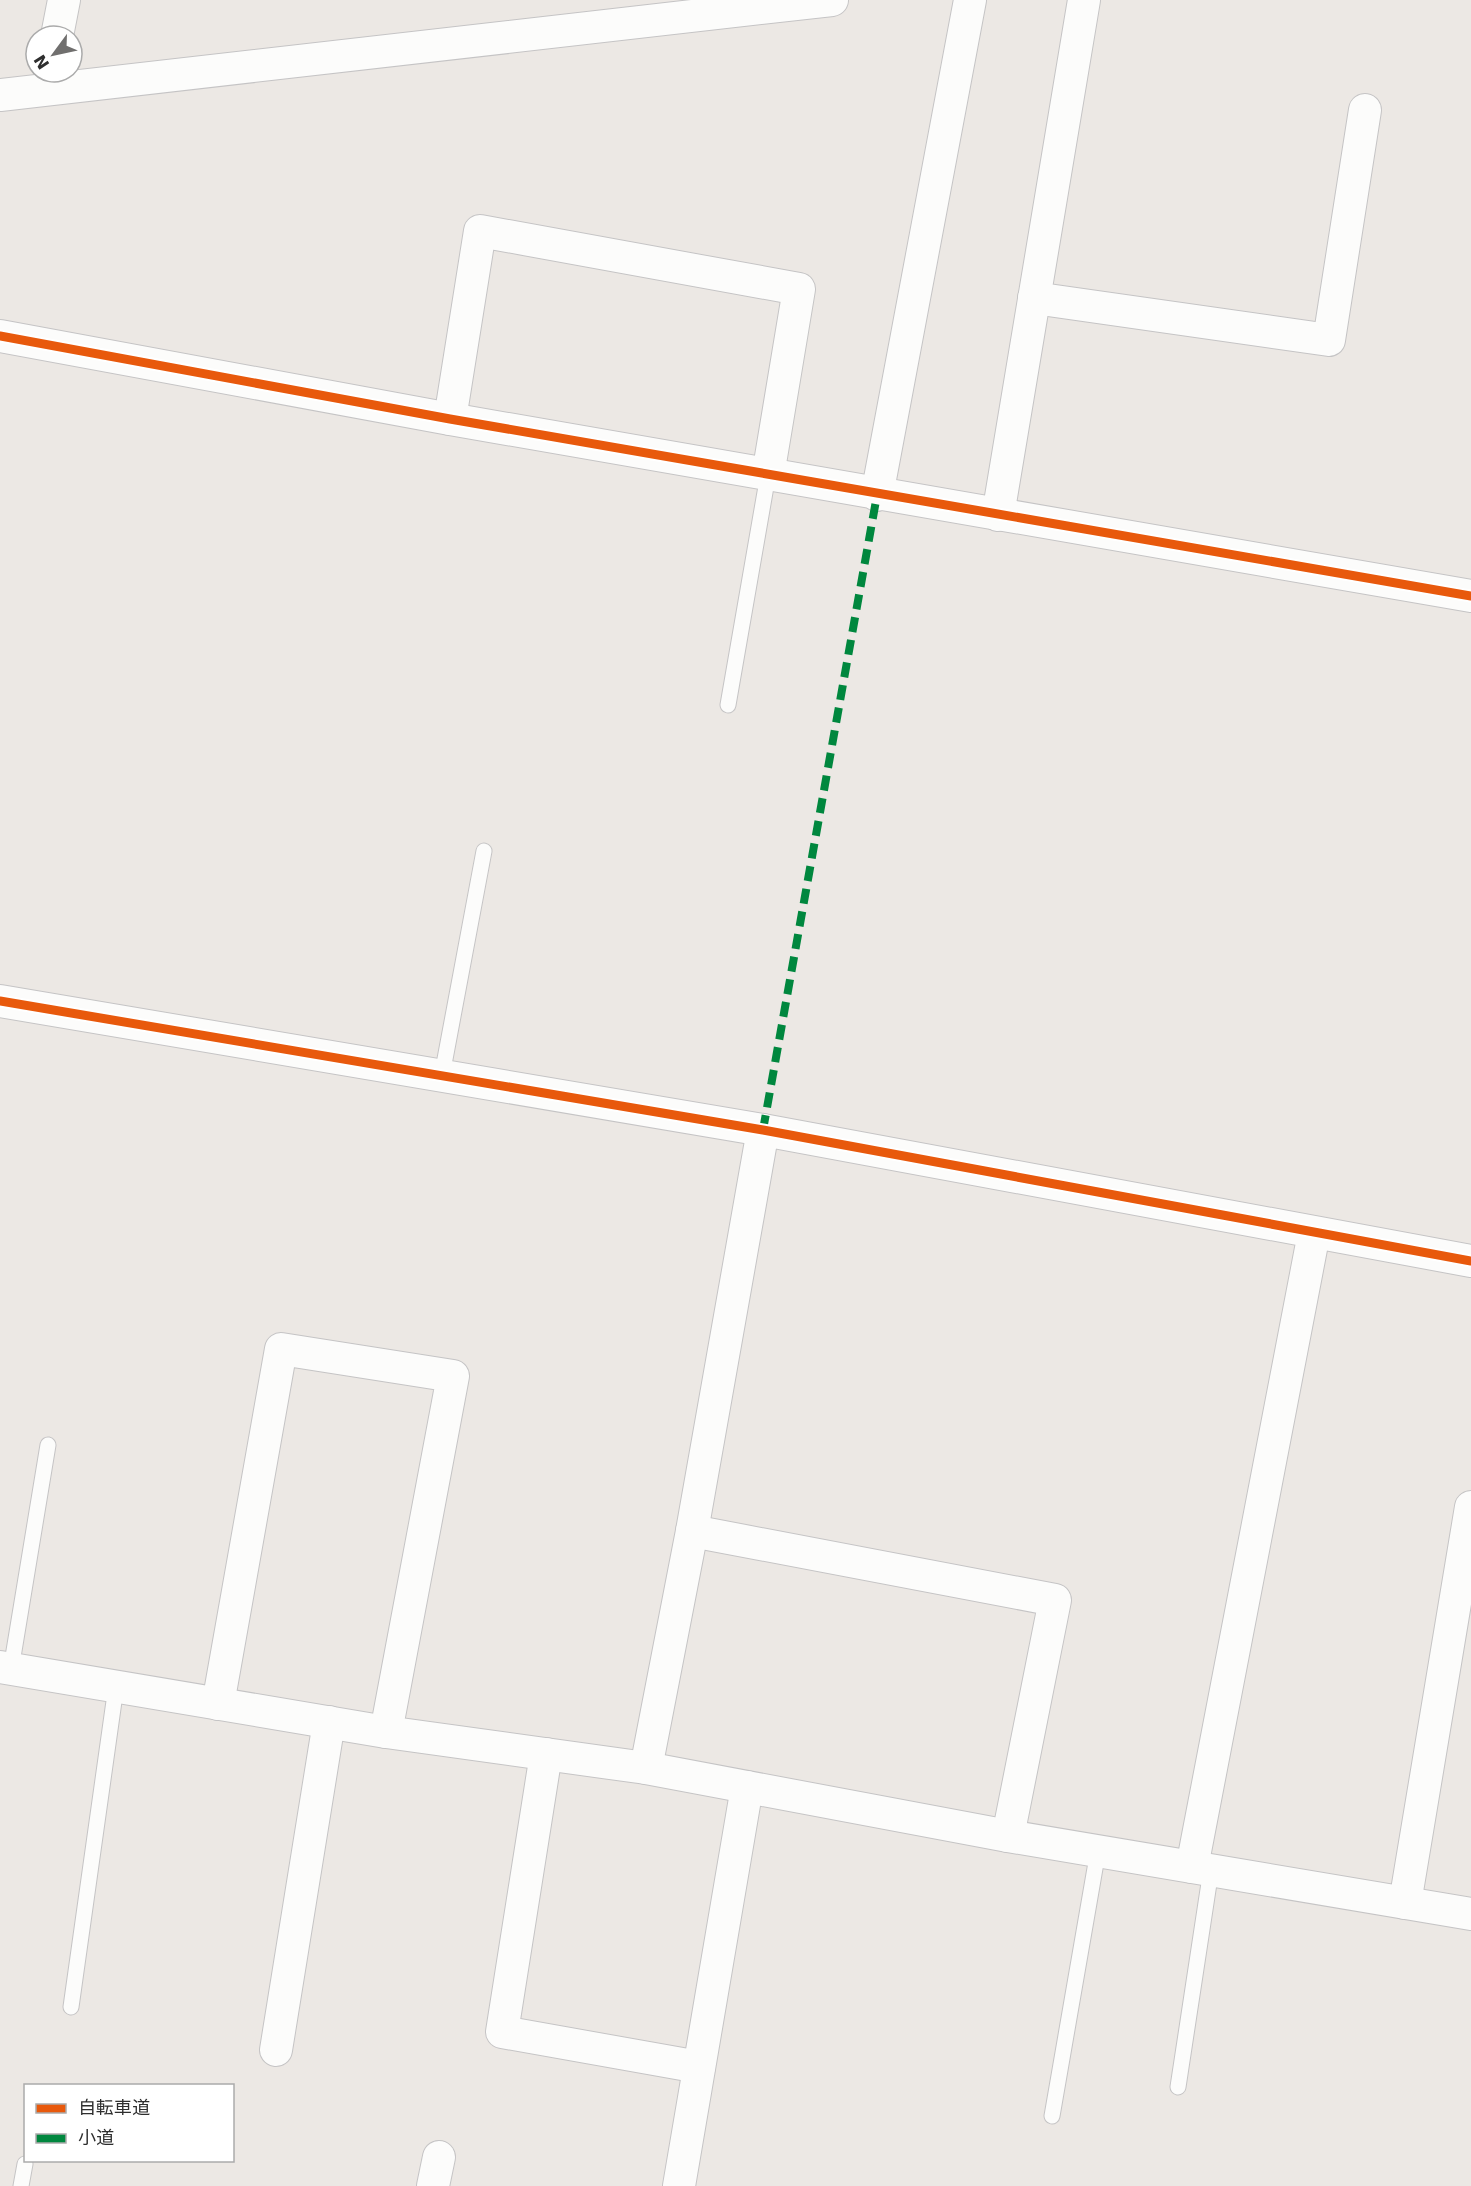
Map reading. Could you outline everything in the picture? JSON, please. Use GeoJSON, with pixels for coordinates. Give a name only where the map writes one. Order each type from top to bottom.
{"type":"FeatureCollection","features":[{"type":"Feature","properties":{"kind":"street"},"geometry":{"type":"LineString","coordinates":[[59,24],[64,0]]}},
{"type":"Feature","properties":{"kind":"street"},"geometry":{"type":"LineString","coordinates":[[84,76],[832,0]]}},
{"type":"Feature","properties":{"kind":"street"},"geometry":{"type":"LineString","coordinates":[[877,495],[970,0]]}},
{"type":"Feature","properties":{"kind":"street"},"geometry":{"type":"LineString","coordinates":[[998,515],[1084,0]]}},
{"type":"Feature","properties":{"kind":"street"},"geometry":{"type":"LineString","coordinates":[[0,95],[36,84]]}},
{"type":"Feature","properties":{"kind":"street"},"geometry":{"type":"LineString","coordinates":[[1034,298],[1329,340],[1365,110]]}},
{"type":"Feature","properties":{"kind":"street"},"geometry":{"type":"LineString","coordinates":[[450,419],[480,231],[799,289],[768,475]]}},
{"type":"Feature","properties":{"kind":"street"},"geometry":{"type":"LineString","coordinates":[[0,336],[877,495],[1471,596]]}},
{"type":"Feature","properties":{"kind":"street"},"geometry":{"type":"LineString","coordinates":[[0,1001],[763,1130],[1471,1261]]}},
{"type":"Feature","properties":{"kind":"street"},"geometry":{"type":"LineString","coordinates":[[646,1768],[692,1531],[763,1130]]}},
{"type":"Feature","properties":{"kind":"street"},"geometry":{"type":"LineString","coordinates":[[1202,1869],[1314,1233]]}},
{"type":"Feature","properties":{"kind":"street"},"geometry":{"type":"LineString","coordinates":[[218,1704],[281,1349],[453,1376],[386,1732]]}},
{"type":"Feature","properties":{"kind":"street"},"geometry":{"type":"LineString","coordinates":[[1405,1903],[1471,1507]]}},
{"type":"Feature","properties":{"kind":"street"},"geometry":{"type":"LineString","coordinates":[[692,1531],[1055,1600],[1008,1836]]}},
{"type":"Feature","properties":{"kind":"street"},"geometry":{"type":"LineString","coordinates":[[6,1668],[386,1732],[646,1768],[1008,1836],[1471,1914]]}},
{"type":"Feature","properties":{"kind":"street"},"geometry":{"type":"LineString","coordinates":[[276,2050],[329,1722]]}},
{"type":"Feature","properties":{"kind":"street"},"geometry":{"type":"LineString","coordinates":[[546,1754],[502,2032],[699,2067]]}},
{"type":"Feature","properties":{"kind":"street"},"geometry":{"type":"LineString","coordinates":[[679,2186],[747,1787]]}},
{"type":"Feature","properties":{"kind":"lane"},"geometry":{"type":"LineString","coordinates":[[728,705],[768,475]]}},
{"type":"Feature","properties":{"kind":"lane"},"geometry":{"type":"LineString","coordinates":[[442,1075],[484,850]]}},
{"type":"Feature","properties":{"kind":"lane"},"geometry":{"type":"LineString","coordinates":[[6,1668],[48,1444]]}},
{"type":"Feature","properties":{"kind":"lane"},"geometry":{"type":"LineString","coordinates":[[71,2007],[116,1687]]}},
{"type":"Feature","properties":{"kind":"lane"},"geometry":{"type":"LineString","coordinates":[[1052,2116],[1098,1851]]}},
{"type":"Feature","properties":{"kind":"lane"},"geometry":{"type":"LineString","coordinates":[[1178,2087],[1202,1869]]}},
{"type":"Feature","properties":{"kind":"lane"},"geometry":{"type":"LineString","coordinates":[[21,2186],[25,2164]]}},
{"type":"Feature","properties":{"kind":"marked path"},"geometry":{"type":"LineString","coordinates":[[763,1130],[877,495]]}},
{"type":"Feature","properties":{"kind":"cycle path"},"geometry":{"type":"LineString","coordinates":[[0,336],[450,419],[1471,596]]}},
{"type":"Feature","properties":{"kind":"cycle path"},"geometry":{"type":"LineString","coordinates":[[0,1001],[763,1130],[1471,1261]]}}]}
